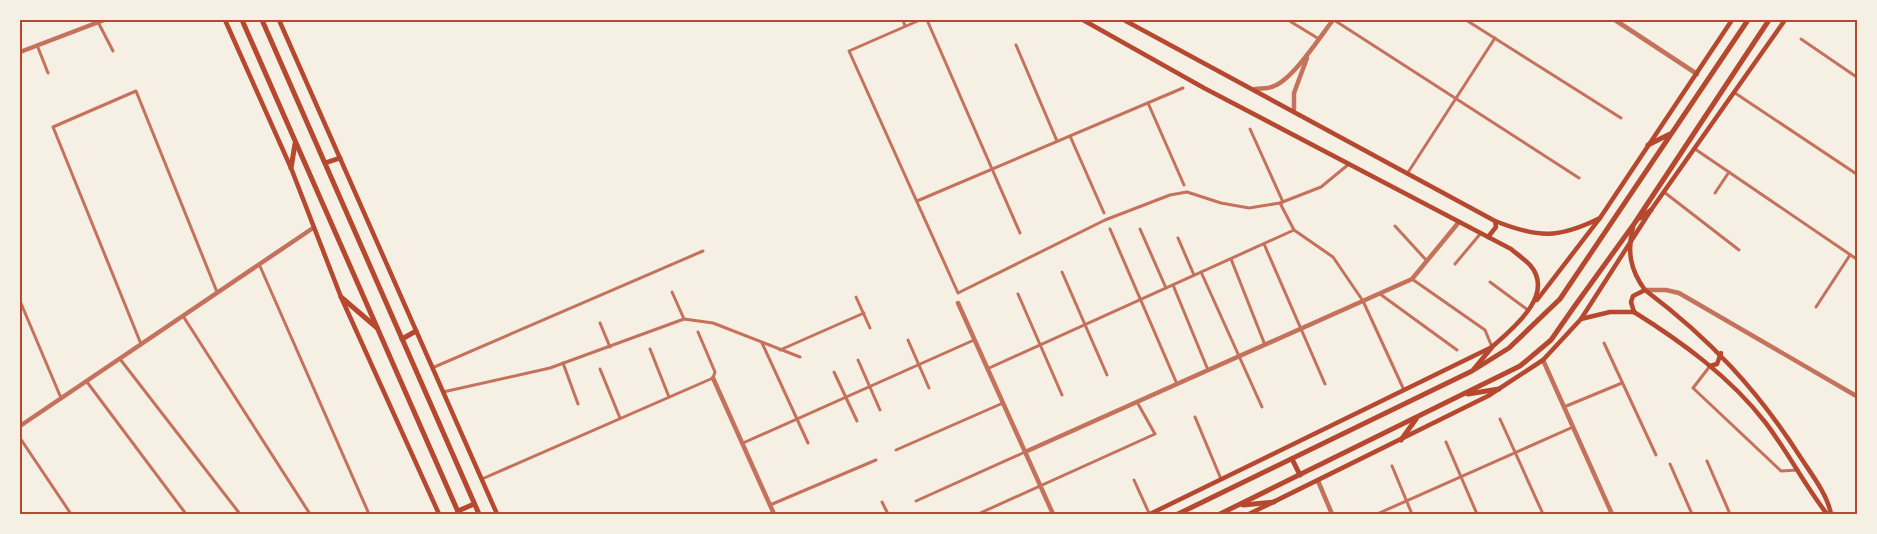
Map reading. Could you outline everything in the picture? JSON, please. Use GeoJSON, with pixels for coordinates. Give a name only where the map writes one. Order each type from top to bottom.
{"type":"FeatureCollection","features":[{"type":"Feature","properties":{"kind":"main road"},"geometry":{"type":"LineString","coordinates":[[225,20],[291,168],[341,297],[440,514]]}},
{"type":"Feature","properties":{"kind":"main road"},"geometry":{"type":"LineString","coordinates":[[242,20],[459,513],[474,504]]}},
{"type":"Feature","properties":{"kind":"main road"},"geometry":{"type":"LineString","coordinates":[[262,20],[479,514]]}},
{"type":"Feature","properties":{"kind":"main road"},"geometry":{"type":"LineString","coordinates":[[279,20],[497,514]]}},
{"type":"Feature","properties":{"kind":"main road"},"geometry":{"type":"LineString","coordinates":[[1083,20],[1511,249],[1530,266],[1536,276],[1538,290],[1534,303]]}},
{"type":"Feature","properties":{"kind":"main road"},"geometry":{"type":"LineString","coordinates":[[1124,20],[1135,22],[1407,174],[1519,230],[1553,234],[1574,231],[1600,218]]}},
{"type":"Feature","properties":{"kind":"main road"},"geometry":{"type":"LineString","coordinates":[[1472,371],[1534,303],[1600,218],[1732,20]]}},
{"type":"Feature","properties":{"kind":"main road"},"geometry":{"type":"LineString","coordinates":[[1178,514],[1472,371],[1509,348],[1560,298],[1748,20]]}},
{"type":"Feature","properties":{"kind":"main road"},"geometry":{"type":"LineString","coordinates":[[1220,514],[1520,366],[1551,340],[1635,222],[1769,20]]}},
{"type":"Feature","properties":{"kind":"main road"},"geometry":{"type":"LineString","coordinates":[[1249,514],[1499,389],[1543,360],[1581,319],[1651,210],[1785,20]]}},
{"type":"Feature","properties":{"kind":"main road"},"geometry":{"type":"LineString","coordinates":[[1648,145],[1671,133]]}},
{"type":"Feature","properties":{"kind":"main road"},"geometry":{"type":"LineString","coordinates":[[291,168],[295,142]]}},
{"type":"Feature","properties":{"kind":"main road"},"geometry":{"type":"LineString","coordinates":[[325,164],[340,158]]}},
{"type":"Feature","properties":{"kind":"main road"},"geometry":{"type":"LineString","coordinates":[[1651,210],[1635,222],[1629,243],[1631,264],[1645,290],[1721,353],[1778,421],[1816,482],[1829,514]]}},
{"type":"Feature","properties":{"kind":"main road"},"geometry":{"type":"LineString","coordinates":[[1488,237],[1494,233],[1495,220]]}},
{"type":"Feature","properties":{"kind":"main road"},"geometry":{"type":"LineString","coordinates":[[1634,312],[1631,302],[1633,296],[1645,290]]}},
{"type":"Feature","properties":{"kind":"main road"},"geometry":{"type":"LineString","coordinates":[[341,297],[378,329]]}},
{"type":"Feature","properties":{"kind":"main road"},"geometry":{"type":"LineString","coordinates":[[1581,319],[1610,312],[1634,312],[1710,366],[1764,421],[1829,514]]}},
{"type":"Feature","properties":{"kind":"main road"},"geometry":{"type":"LineString","coordinates":[[402,339],[416,331]]}},
{"type":"Feature","properties":{"kind":"main road"},"geometry":{"type":"LineString","coordinates":[[1150,514],[1492,347]]}},
{"type":"Feature","properties":{"kind":"main road"},"geometry":{"type":"LineString","coordinates":[[1710,366],[1717,364],[1721,353]]}},
{"type":"Feature","properties":{"kind":"main road"},"geometry":{"type":"LineString","coordinates":[[1460,396],[1499,389]]}},
{"type":"Feature","properties":{"kind":"main road"},"geometry":{"type":"LineString","coordinates":[[1401,440],[1417,417]]}},
{"type":"Feature","properties":{"kind":"main road"},"geometry":{"type":"LineString","coordinates":[[1292,459],[1300,475]]}},
{"type":"Feature","properties":{"kind":"main road"},"geometry":{"type":"LineString","coordinates":[[1238,505],[1274,502]]}},
{"type":"Feature","properties":{"kind":"street"},"geometry":{"type":"LineString","coordinates":[[903,20],[905,26]]}},
{"type":"Feature","properties":{"kind":"street"},"geometry":{"type":"LineString","coordinates":[[920,20],[849,51],[958,293],[1105,220],[1170,195],[1187,192],[1221,203],[1249,208],[1282,203],[1321,188],[1349,164]]}},
{"type":"Feature","properties":{"kind":"street"},"geometry":{"type":"LineString","coordinates":[[927,20],[1020,233]]}},
{"type":"Feature","properties":{"kind":"street"},"geometry":{"type":"LineString","coordinates":[[1288,20],[1319,39]]}},
{"type":"Feature","properties":{"kind":"street"},"geometry":{"type":"LineString","coordinates":[[1255,89],[1277,85],[1308,55],[1334,20],[1579,178]]}},
{"type":"Feature","properties":{"kind":"street"},"geometry":{"type":"LineString","coordinates":[[1466,20],[1621,118]]}},
{"type":"Feature","properties":{"kind":"street"},"geometry":{"type":"LineString","coordinates":[[1615,20],[1697,74]]}},
{"type":"Feature","properties":{"kind":"street"},"geometry":{"type":"LineString","coordinates":[[20,52],[101,21],[113,51]]}},
{"type":"Feature","properties":{"kind":"street"},"geometry":{"type":"LineString","coordinates":[[1407,174],[1495,38]]}},
{"type":"Feature","properties":{"kind":"street"},"geometry":{"type":"LineString","coordinates":[[1801,39],[1857,78]]}},
{"type":"Feature","properties":{"kind":"street"},"geometry":{"type":"LineString","coordinates":[[37,45],[48,73]]}},
{"type":"Feature","properties":{"kind":"street"},"geometry":{"type":"LineString","coordinates":[[1016,45],[1057,141]]}},
{"type":"Feature","properties":{"kind":"street"},"geometry":{"type":"LineString","coordinates":[[1294,109],[1294,93],[1308,55]]}},
{"type":"Feature","properties":{"kind":"street"},"geometry":{"type":"LineString","coordinates":[[917,201],[1183,88]]}},
{"type":"Feature","properties":{"kind":"street"},"geometry":{"type":"LineString","coordinates":[[141,344],[53,127],[136,91],[217,292]]}},
{"type":"Feature","properties":{"kind":"street"},"geometry":{"type":"LineString","coordinates":[[1735,93],[1857,175]]}},
{"type":"Feature","properties":{"kind":"street"},"geometry":{"type":"LineString","coordinates":[[1148,103],[1184,185]]}},
{"type":"Feature","properties":{"kind":"street"},"geometry":{"type":"LineString","coordinates":[[1250,129],[1294,230],[1333,257],[1363,301],[1404,390]]}},
{"type":"Feature","properties":{"kind":"street"},"geometry":{"type":"LineString","coordinates":[[1070,136],[1104,213]]}},
{"type":"Feature","properties":{"kind":"street"},"geometry":{"type":"LineString","coordinates":[[1695,149],[1857,260]]}},
{"type":"Feature","properties":{"kind":"street"},"geometry":{"type":"LineString","coordinates":[[1714,193],[1729,172]]}},
{"type":"Feature","properties":{"kind":"street"},"geometry":{"type":"LineString","coordinates":[[1664,192],[1739,250]]}},
{"type":"Feature","properties":{"kind":"street"},"geometry":{"type":"LineString","coordinates":[[916,501],[1412,279],[1459,222]]}},
{"type":"Feature","properties":{"kind":"street"},"geometry":{"type":"LineString","coordinates":[[1395,226],[1427,261]]}},
{"type":"Feature","properties":{"kind":"street"},"geometry":{"type":"LineString","coordinates":[[20,426],[313,228]]}},
{"type":"Feature","properties":{"kind":"street"},"geometry":{"type":"LineString","coordinates":[[1110,229],[1177,385]]}},
{"type":"Feature","properties":{"kind":"street"},"geometry":{"type":"LineString","coordinates":[[1140,229],[1166,288]]}},
{"type":"Feature","properties":{"kind":"street"},"geometry":{"type":"LineString","coordinates":[[987,369],[1294,230]]}},
{"type":"Feature","properties":{"kind":"street"},"geometry":{"type":"LineString","coordinates":[[1455,264],[1481,233]]}},
{"type":"Feature","properties":{"kind":"street"},"geometry":{"type":"LineString","coordinates":[[1178,238],[1194,275]]}},
{"type":"Feature","properties":{"kind":"street"},"geometry":{"type":"LineString","coordinates":[[1264,244],[1325,384]]}},
{"type":"Feature","properties":{"kind":"street"},"geometry":{"type":"LineString","coordinates":[[432,368],[703,251]]}},
{"type":"Feature","properties":{"kind":"street"},"geometry":{"type":"LineString","coordinates":[[1816,307],[1850,255]]}},
{"type":"Feature","properties":{"kind":"street"},"geometry":{"type":"LineString","coordinates":[[1231,259],[1264,345]]}},
{"type":"Feature","properties":{"kind":"street"},"geometry":{"type":"LineString","coordinates":[[259,264],[369,514]]}},
{"type":"Feature","properties":{"kind":"street"},"geometry":{"type":"LineString","coordinates":[[1062,272],[1107,375]]}},
{"type":"Feature","properties":{"kind":"street"},"geometry":{"type":"LineString","coordinates":[[1201,272],[1262,407]]}},
{"type":"Feature","properties":{"kind":"street"},"geometry":{"type":"LineString","coordinates":[[1412,279],[1485,330],[1492,347]]}},
{"type":"Feature","properties":{"kind":"street"},"geometry":{"type":"LineString","coordinates":[[1490,282],[1528,310]]}},
{"type":"Feature","properties":{"kind":"street"},"geometry":{"type":"LineString","coordinates":[[1173,285],[1209,370]]}},
{"type":"Feature","properties":{"kind":"street"},"geometry":{"type":"LineString","coordinates":[[1645,290],[1678,293],[1857,397]]}},
{"type":"Feature","properties":{"kind":"street"},"geometry":{"type":"LineString","coordinates":[[672,292],[684,320]]}},
{"type":"Feature","properties":{"kind":"street"},"geometry":{"type":"LineString","coordinates":[[1018,294],[1062,395]]}},
{"type":"Feature","properties":{"kind":"street"},"geometry":{"type":"LineString","coordinates":[[1380,294],[1457,350]]}},
{"type":"Feature","properties":{"kind":"street"},"geometry":{"type":"LineString","coordinates":[[856,297],[870,328]]}},
{"type":"Feature","properties":{"kind":"street"},"geometry":{"type":"LineString","coordinates":[[20,301],[60,398]]}},
{"type":"Feature","properties":{"kind":"street"},"geometry":{"type":"LineString","coordinates":[[958,303],[1053,514]]}},
{"type":"Feature","properties":{"kind":"street"},"geometry":{"type":"LineString","coordinates":[[780,350],[864,313]]}},
{"type":"Feature","properties":{"kind":"street"},"geometry":{"type":"LineString","coordinates":[[183,315],[310,514]]}},
{"type":"Feature","properties":{"kind":"street"},"geometry":{"type":"LineString","coordinates":[[443,392],[563,363],[684,320],[713,323],[800,357]]}},
{"type":"Feature","properties":{"kind":"street"},"geometry":{"type":"LineString","coordinates":[[600,323],[610,347]]}},
{"type":"Feature","properties":{"kind":"street"},"geometry":{"type":"LineString","coordinates":[[698,332],[715,372],[713,378],[774,514]]}},
{"type":"Feature","properties":{"kind":"street"},"geometry":{"type":"LineString","coordinates":[[908,340],[928,388]]}},
{"type":"Feature","properties":{"kind":"street"},"geometry":{"type":"LineString","coordinates":[[742,443],[974,340]]}},
{"type":"Feature","properties":{"kind":"street"},"geometry":{"type":"LineString","coordinates":[[762,343],[808,443]]}},
{"type":"Feature","properties":{"kind":"street"},"geometry":{"type":"LineString","coordinates":[[1604,343],[1656,455]]}},
{"type":"Feature","properties":{"kind":"street"},"geometry":{"type":"LineString","coordinates":[[650,350],[669,397]]}},
{"type":"Feature","properties":{"kind":"street"},"geometry":{"type":"LineString","coordinates":[[119,359],[240,514]]}},
{"type":"Feature","properties":{"kind":"street"},"geometry":{"type":"LineString","coordinates":[[858,360],[880,410]]}},
{"type":"Feature","properties":{"kind":"street"},"geometry":{"type":"LineString","coordinates":[[1543,360],[1612,514]]}},
{"type":"Feature","properties":{"kind":"street"},"geometry":{"type":"LineString","coordinates":[[563,363],[578,404]]}},
{"type":"Feature","properties":{"kind":"street"},"geometry":{"type":"LineString","coordinates":[[1710,366],[1693,388],[1781,471],[1799,470]]}},
{"type":"Feature","properties":{"kind":"street"},"geometry":{"type":"LineString","coordinates":[[600,369],[620,418]]}},
{"type":"Feature","properties":{"kind":"street"},"geometry":{"type":"LineString","coordinates":[[834,372],[857,421]]}},
{"type":"Feature","properties":{"kind":"street"},"geometry":{"type":"LineString","coordinates":[[482,479],[713,378]]}},
{"type":"Feature","properties":{"kind":"street"},"geometry":{"type":"LineString","coordinates":[[87,381],[186,514]]}},
{"type":"Feature","properties":{"kind":"street"},"geometry":{"type":"LineString","coordinates":[[1564,407],[1622,383]]}},
{"type":"Feature","properties":{"kind":"street"},"geometry":{"type":"LineString","coordinates":[[978,514],[1155,434],[1137,402]]}},
{"type":"Feature","properties":{"kind":"street"},"geometry":{"type":"LineString","coordinates":[[896,450],[1003,403]]}},
{"type":"Feature","properties":{"kind":"street"},"geometry":{"type":"LineString","coordinates":[[1195,417],[1222,480]]}},
{"type":"Feature","properties":{"kind":"street"},"geometry":{"type":"LineString","coordinates":[[1500,419],[1543,514]]}},
{"type":"Feature","properties":{"kind":"street"},"geometry":{"type":"LineString","coordinates":[[1377,514],[1573,427]]}},
{"type":"Feature","properties":{"kind":"street"},"geometry":{"type":"LineString","coordinates":[[20,438],[71,514]]}},
{"type":"Feature","properties":{"kind":"street"},"geometry":{"type":"LineString","coordinates":[[1446,442],[1477,514]]}},
{"type":"Feature","properties":{"kind":"street"},"geometry":{"type":"LineString","coordinates":[[770,505],[876,460]]}},
{"type":"Feature","properties":{"kind":"street"},"geometry":{"type":"LineString","coordinates":[[1707,460],[1730,514]]}},
{"type":"Feature","properties":{"kind":"street"},"geometry":{"type":"LineString","coordinates":[[1670,464],[1692,514]]}},
{"type":"Feature","properties":{"kind":"street"},"geometry":{"type":"LineString","coordinates":[[1392,466],[1412,514]]}},
{"type":"Feature","properties":{"kind":"street"},"geometry":{"type":"LineString","coordinates":[[1134,480],[1150,514]]}},
{"type":"Feature","properties":{"kind":"street"},"geometry":{"type":"LineString","coordinates":[[1318,481],[1332,514]]}},
{"type":"Feature","properties":{"kind":"street"},"geometry":{"type":"LineString","coordinates":[[882,502],[888,514]]}}]}
